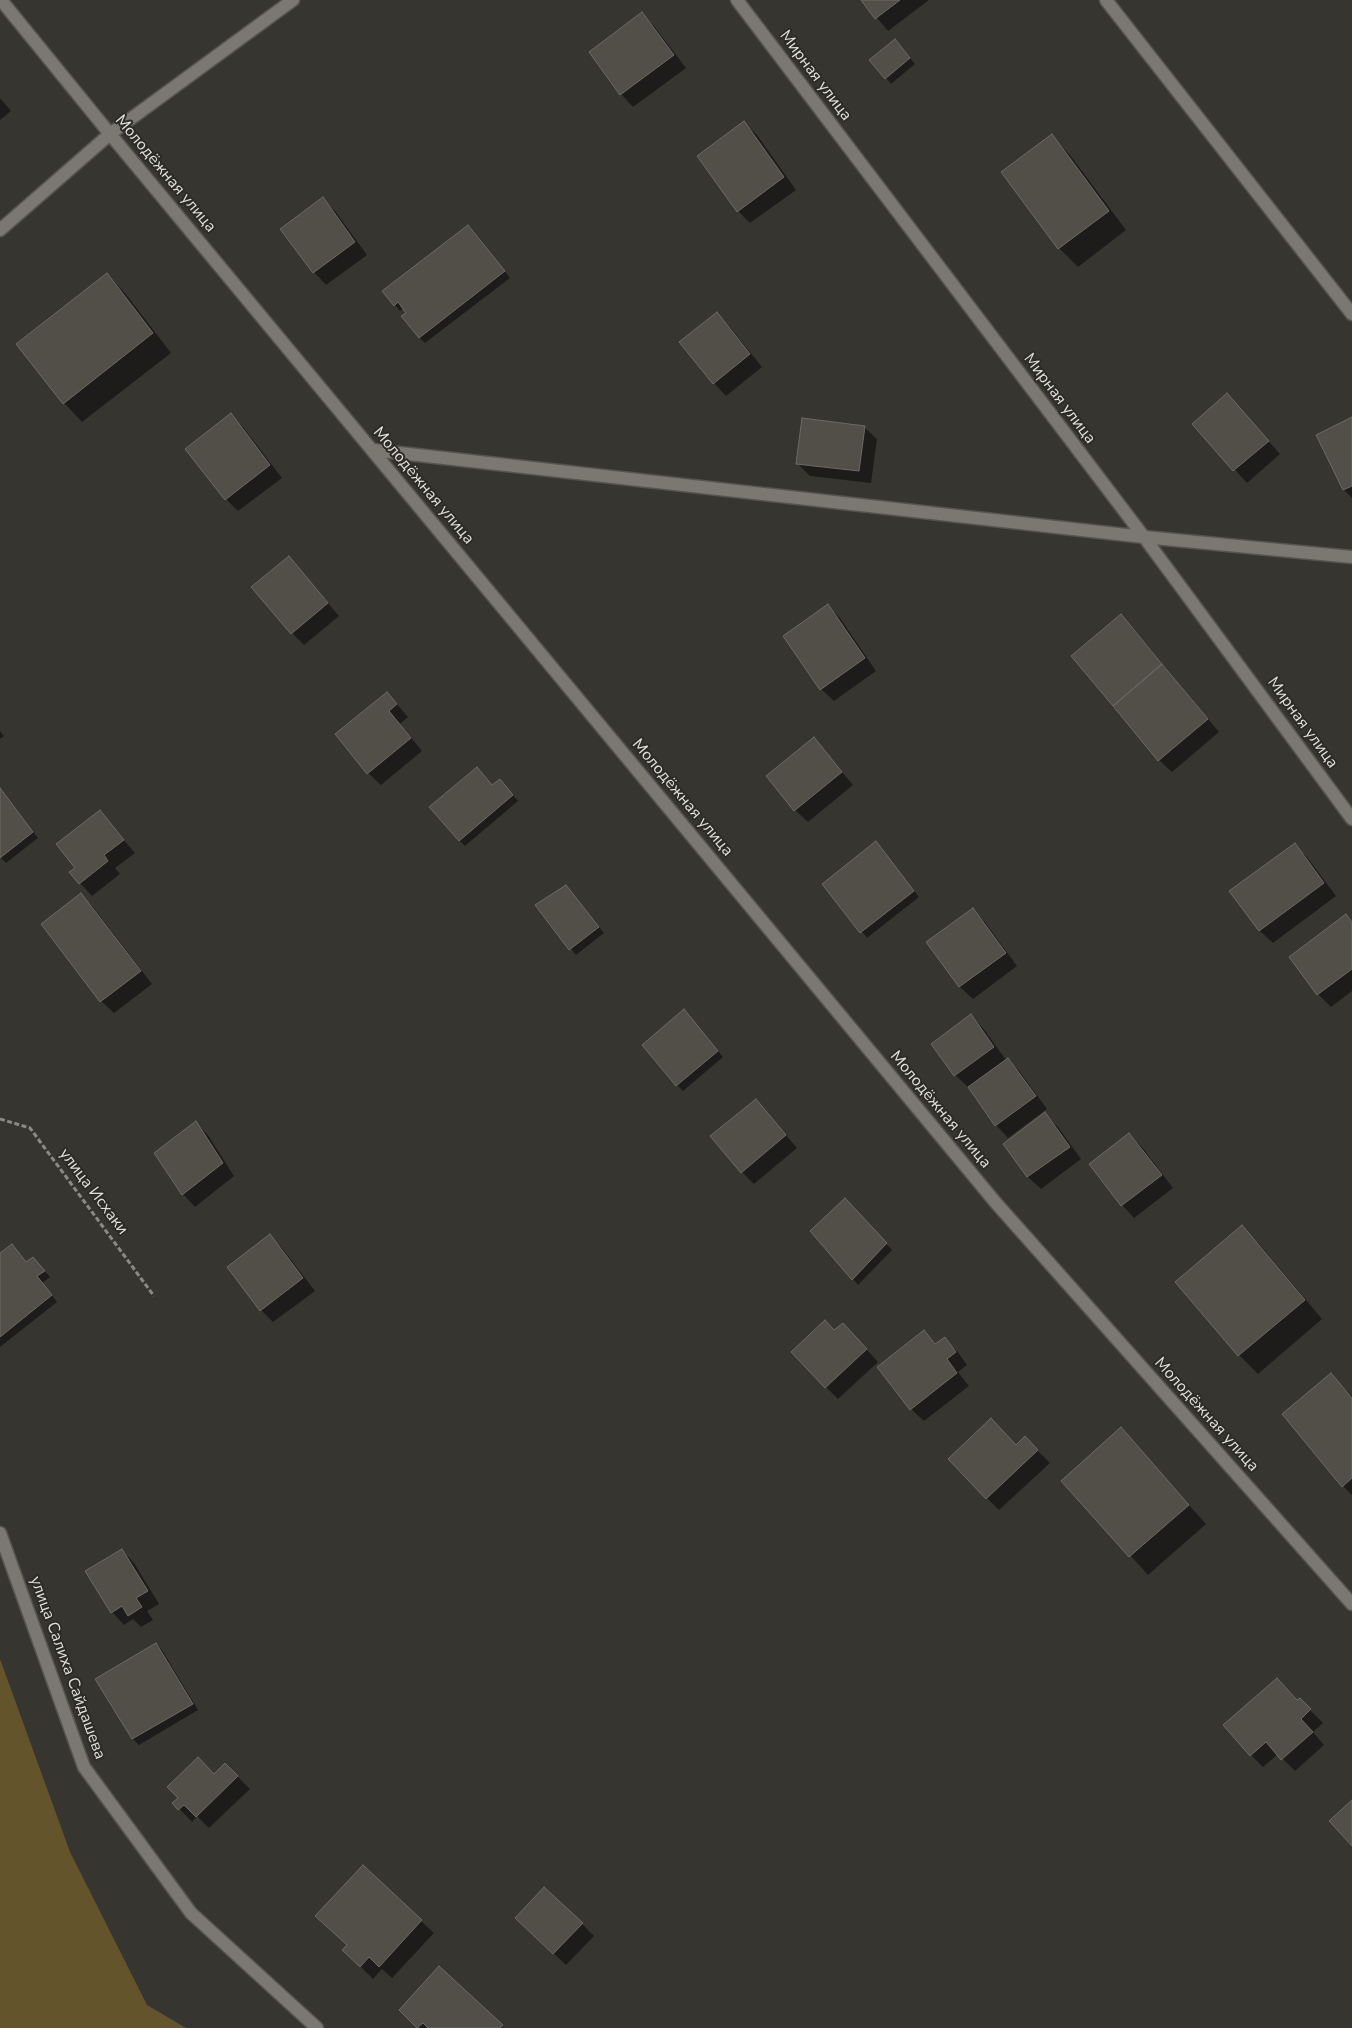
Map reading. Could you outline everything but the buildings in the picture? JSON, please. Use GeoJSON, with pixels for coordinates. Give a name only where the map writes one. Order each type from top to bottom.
{"type":"FeatureCollection","features":[{"type":"Feature","properties":{"kind":"street","name":"Молодёжная улица"},"geometry":{"type":"LineString","coordinates":[[2,0],[110,134],[996,1203],[1352,1604]]}},
{"type":"Feature","properties":{"kind":"street"},"geometry":{"type":"LineString","coordinates":[[0,230],[110,134],[292,0]]}},
{"type":"Feature","properties":{"kind":"street","name":"Мирная улица"},"geometry":{"type":"LineString","coordinates":[[738,0],[1144,536],[1352,819]]}},
{"type":"Feature","properties":{"kind":"street"},"geometry":{"type":"LineString","coordinates":[[1106,0],[1352,314]]}},
{"type":"Feature","properties":{"kind":"street"},"geometry":{"type":"LineString","coordinates":[[373,450],[1144,536],[1352,557]]}},
{"type":"Feature","properties":{"kind":"street","name":"улица Салиха Сайдашева"},"geometry":{"type":"LineString","coordinates":[[0,1533],[84,1767],[191,1913],[317,2028]]}},
{"type":"Feature","properties":{"kind":"path","name":"улица Исхаки"},"geometry":{"type":"LineString","coordinates":[[0,1119],[30,1128],[154,1296]]}},
{"type":"Feature","properties":{"kind":"shaded area"},"geometry":{"type":"Polygon","coordinates":[[[0,1659],[70,1852],[147,2005],[186,2028],[0,2028],[0,1659]]]}}]}
